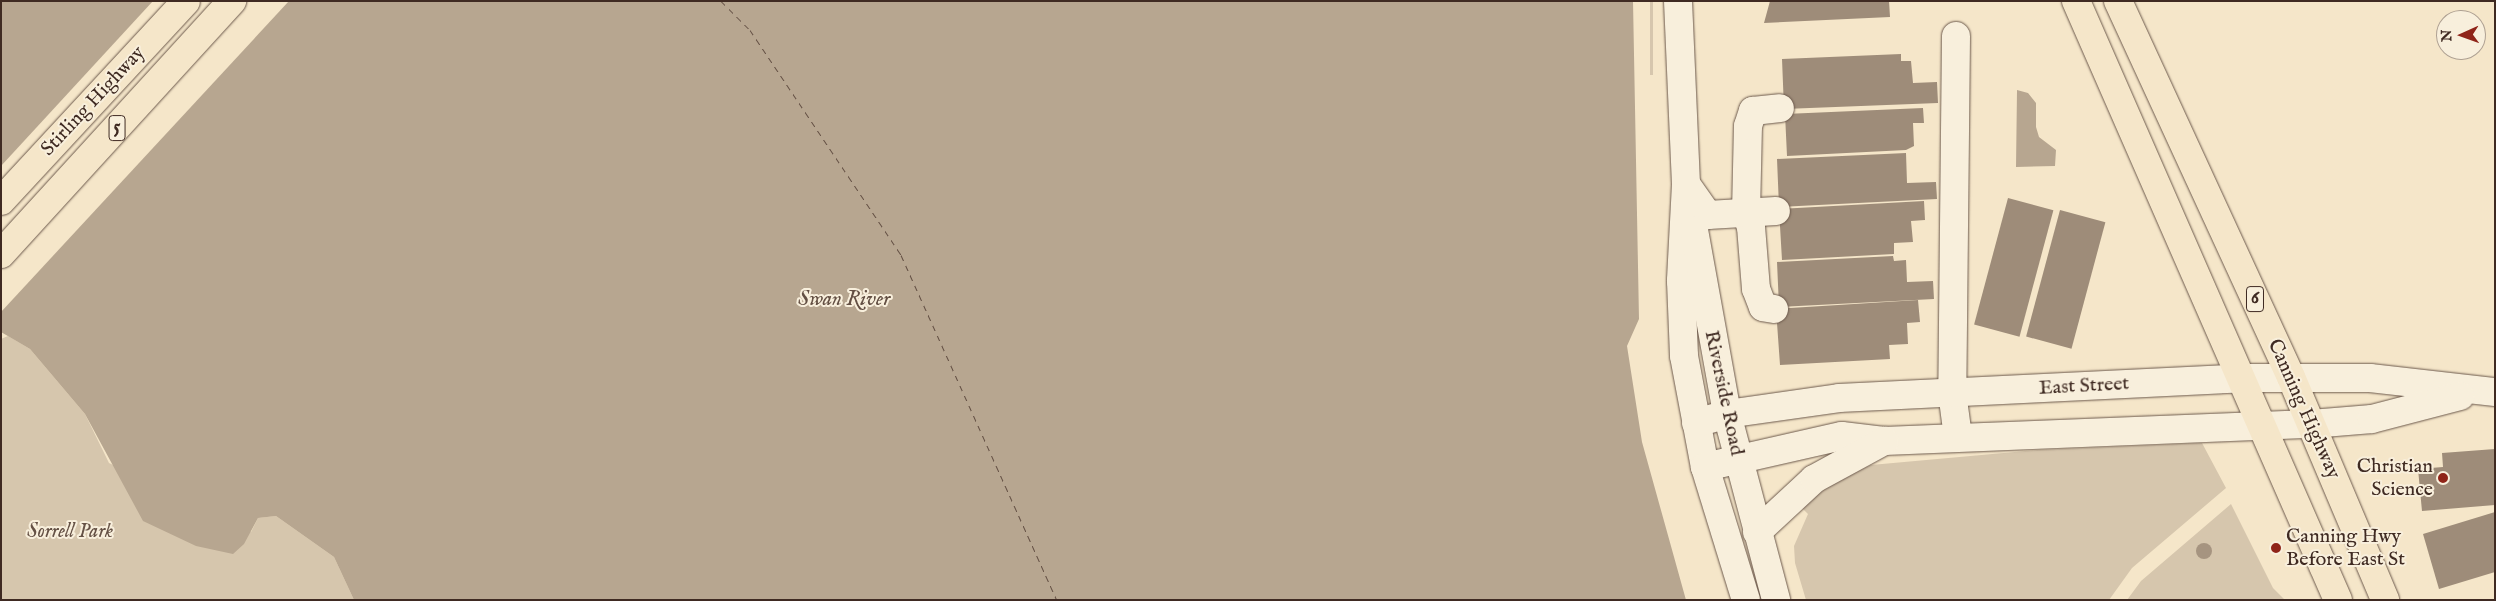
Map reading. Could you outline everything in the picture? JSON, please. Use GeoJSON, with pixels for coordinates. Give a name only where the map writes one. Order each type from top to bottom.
{"type":"FeatureCollection","features":[{"type":"Feature","properties":{"kind":"main road","name":"Stirling Highway"},"geometry":{"type":"LineString","coordinates":[[1,201],[186,1]]}},
{"type":"Feature","properties":{"kind":"main road","name":"Stirling Highway"},"geometry":{"type":"LineString","coordinates":[[1,254],[232,1]]}},
{"type":"Feature","properties":{"kind":"main road","name":"Canning Highway"},"geometry":{"type":"LineString","coordinates":[[2076,1],[2266,426],[2338,600]]}},
{"type":"Feature","properties":{"kind":"main road","name":"Canning Highway"},"geometry":{"type":"LineString","coordinates":[[2118,1],[2291,378],[2385,600]]}},
{"type":"Feature","properties":{"kind":"street","name":"Riverside Road"},"geometry":{"type":"LineString","coordinates":[[1678,1],[1686,184],[1682,290],[1684,356],[1706,467],[1746,600]]}},
{"type":"Feature","properties":{"kind":"street"},"geometry":{"type":"LineString","coordinates":[[1956,36],[1952,392],[1958,437]]}},
{"type":"Feature","properties":{"kind":"street"},"geometry":{"type":"LineString","coordinates":[[1774,309],[1762,308],[1757,300],[1746,213],[1749,120],[1753,111],[1780,108]]}},
{"type":"Feature","properties":{"kind":"street","name":"Riverside Road"},"geometry":{"type":"LineString","coordinates":[[1686,184],[1727,414],[1737,458],[1776,600]]}},
{"type":"Feature","properties":{"kind":"street"},"geometry":{"type":"LineString","coordinates":[[1686,184],[1708,215],[1776,211]]}},
{"type":"Feature","properties":{"kind":"street","name":"East Street"},"geometry":{"type":"LineString","coordinates":[[1696,423],[1727,414],[1840,398],[2245,378],[2370,378],[2484,392]]}},
{"type":"Feature","properties":{"kind":"street","name":"East Street"},"geometry":{"type":"LineString","coordinates":[[1706,467],[1737,458],[1842,436],[1884,441],[2311,424],[2372,419],[2484,392]]}},
{"type":"Feature","properties":{"kind":"street"},"geometry":{"type":"LineString","coordinates":[[1757,532],[1814,479],[1884,441]]}},
{"type":"Feature","properties":{"kind":"green space"},"geometry":{"type":"Polygon","coordinates":[[[1650,1],[1653,1],[1653,75],[1650,75],[1650,1]]]}},
{"type":"Feature","properties":{"kind":"green space","name":"Sorrell Park"},"geometry":{"type":"Polygon","coordinates":[[[8,336],[30,349],[85,414],[109,463],[251,532],[258,518],[276,516],[334,557],[354,600],[1,600],[1,339],[8,336]]]}},
{"type":"Feature","properties":{"kind":"green space"},"geometry":{"type":"Polygon","coordinates":[[[2202,443],[2226,488],[2132,568],[2109,600],[1806,600],[1795,563],[1794,546],[1808,514],[1801,507],[1840,478],[1871,465],[2038,450],[2202,443]]]}},
{"type":"Feature","properties":{"kind":"green space"},"geometry":{"type":"Polygon","coordinates":[[[2231,504],[2273,588],[2285,600],[2127,600],[2141,581],[2231,504]]]}},
{"type":"Feature","properties":{"kind":"water","name":"Swan River"},"geometry":{"type":"Polygon","coordinates":[[[1,1],[1633,1],[1639,319],[1627,346],[1642,442],[1686,600],[354,600],[334,557],[276,516],[258,518],[244,544],[233,554],[196,546],[143,521],[85,414],[30,349],[1,332],[1,1]]]}},
{"type":"Feature","properties":{"kind":"water"},"geometry":{"type":"Polygon","coordinates":[[[2017,90],[2028,93],[2036,103],[2036,127],[2039,137],[2056,150],[2055,166],[2016,167],[2017,90]]]}},
{"type":"Feature","properties":{"kind":"pier"},"geometry":{"type":"Polygon","coordinates":[[[153,1],[289,1],[1,312],[1,166],[153,1]]]}},
{"type":"Feature","properties":{"kind":"building"},"geometry":{"type":"Polygon","coordinates":[[[1770,1],[1889,1],[1890,17],[1764,23],[1770,1]]]}},
{"type":"Feature","properties":{"kind":"building"},"geometry":{"type":"Polygon","coordinates":[[[1901,54],[1901,61],[1911,61],[1913,83],[1937,82],[1938,103],[1784,109],[1782,59],[1901,54]]]}},
{"type":"Feature","properties":{"kind":"building"},"geometry":{"type":"Polygon","coordinates":[[[1923,108],[1924,123],[1913,123],[1914,146],[1906,150],[1787,156],[1785,114],[1923,108]]]}},
{"type":"Feature","properties":{"kind":"building"},"geometry":{"type":"Polygon","coordinates":[[[1906,153],[1907,183],[1936,182],[1937,199],[1779,207],[1777,159],[1906,153]]]}},
{"type":"Feature","properties":{"kind":"building"},"geometry":{"type":"Polygon","coordinates":[[[2008,198],[2053,210],[2019,337],[1974,325],[2008,198]]]}},
{"type":"Feature","properties":{"kind":"building"},"geometry":{"type":"Polygon","coordinates":[[[1924,201],[1925,220],[1911,221],[1913,242],[1894,243],[1894,254],[1782,260],[1779,209],[1924,201]]]}},
{"type":"Feature","properties":{"kind":"building"},"geometry":{"type":"Polygon","coordinates":[[[2060,210],[2105,222],[2071,349],[2026,337],[2060,210]]]}},
{"type":"Feature","properties":{"kind":"building"},"geometry":{"type":"Polygon","coordinates":[[[1893,256],[1894,261],[1906,260],[1907,282],[1933,281],[1934,299],[1779,307],[1777,262],[1893,256]]]}},
{"type":"Feature","properties":{"kind":"building"},"geometry":{"type":"Polygon","coordinates":[[[1918,300],[1920,322],[1907,323],[1908,344],[1889,345],[1890,359],[1780,365],[1776,309],[1918,300]]]}},
{"type":"Feature","properties":{"kind":"building"},"geometry":{"type":"Polygon","coordinates":[[[2495,449],[2495,505],[2422,511],[2418,469],[2443,467],[2442,453],[2495,449]]]}},
{"type":"Feature","properties":{"kind":"building"},"geometry":{"type":"Polygon","coordinates":[[[2495,512],[2495,572],[2439,589],[2423,534],[2495,512]]]}},
{"type":"Feature","properties":{"kind":"ferry route"},"geometry":{"type":"LineString","coordinates":[[721,1],[750,30],[901,255],[1057,600]]}},
{"type":"Feature","properties":{"kind":"place","name":"Christian Science"},"geometry":{"type":"Point","coordinates":[2443,478]}},
{"type":"Feature","properties":{"kind":"place","name":"Canning Hwy Before East St"},"geometry":{"type":"Point","coordinates":[2276,548]}}]}
